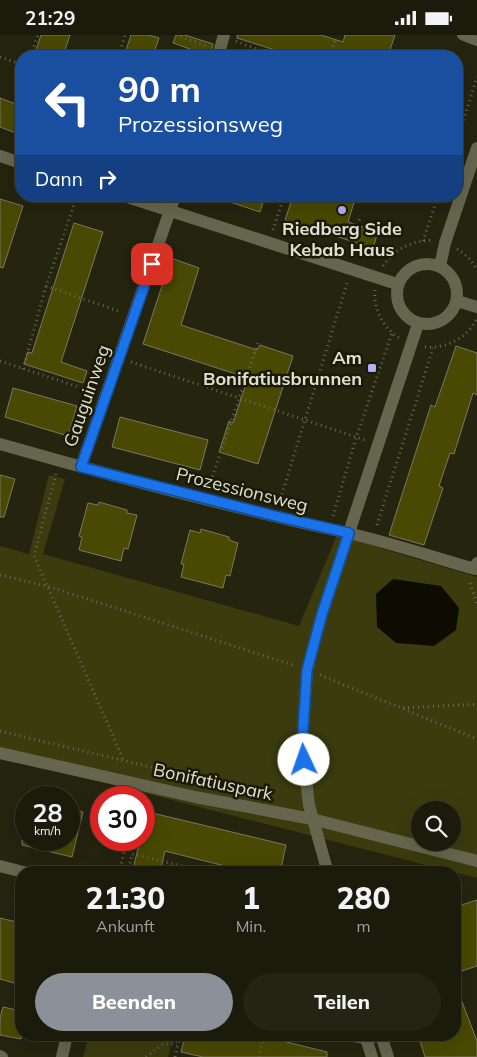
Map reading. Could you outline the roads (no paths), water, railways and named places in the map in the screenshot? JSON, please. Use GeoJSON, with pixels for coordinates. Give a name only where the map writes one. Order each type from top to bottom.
{"type":"FeatureCollection","features":[{"type":"Feature","properties":{"kind":"street"},"geometry":{"type":"LineString","coordinates":[[220,50],[224,36]]}},
{"type":"Feature","properties":{"kind":"street"},"geometry":{"type":"LineString","coordinates":[[463,189],[477,147]]}},
{"type":"Feature","properties":{"kind":"street"},"geometry":{"type":"LineString","coordinates":[[0,156],[15,161]]}},
{"type":"Feature","properties":{"kind":"street"},"geometry":{"type":"LineString","coordinates":[[143,202],[397,284]]}},
{"type":"Feature","properties":{"kind":"street","name":"Gauguinweg"},"geometry":{"type":"LineString","coordinates":[[81,467],[173,202]]}},
{"type":"Feature","properties":{"kind":"street"},"geometry":{"type":"LineString","coordinates":[[440,266],[445,243],[459,202]]}},
{"type":"Feature","properties":{"kind":"street"},"geometry":{"type":"LineString","coordinates":[[425,263],[440,266],[452,275],[458,290],[457,301],[449,317],[435,325],[418,324],[405,317],[397,301],[397,284],[409,269],[425,263]]}},
{"type":"Feature","properties":{"kind":"street"},"geometry":{"type":"LineString","coordinates":[[457,301],[477,307]]}},
{"type":"Feature","properties":{"kind":"street"},"geometry":{"type":"LineString","coordinates":[[326,866],[312,819],[302,745],[307,670],[322,614],[418,324]]}},
{"type":"Feature","properties":{"kind":"street","name":"Prozessionsweg"},"geometry":{"type":"LineString","coordinates":[[0,444],[81,467],[349,533],[472,566]]}},
{"type":"Feature","properties":{"kind":"street","name":"Bonifatiuspark"},"geometry":{"type":"LineString","coordinates":[[0,753],[195,797],[312,819],[477,861]]}},
{"type":"Feature","properties":{"kind":"street"},"geometry":{"type":"LineString","coordinates":[[0,866],[15,870]]}},
{"type":"Feature","properties":{"kind":"street"},"geometry":{"type":"LineString","coordinates":[[62,1057],[66,1041]]}},
{"type":"Feature","properties":{"kind":"street"},"geometry":{"type":"LineString","coordinates":[[367,1041],[372,1057]]}},
{"type":"Feature","properties":{"kind":"street"},"geometry":{"type":"LineString","coordinates":[[383,1041],[388,1057]]}},
{"type":"Feature","properties":{"kind":"lane"},"geometry":{"type":"LineString","coordinates":[[462,35],[477,41]]}},
{"type":"Feature","properties":{"kind":"place","name":"Riedberg Side Kebab Haus"},"geometry":{"type":"Point","coordinates":[342,210]}},
{"type":"Feature","properties":{"kind":"place","name":"Am Bonifatiusbrunnen"},"geometry":{"type":"Point","coordinates":[372,368]}}]}
